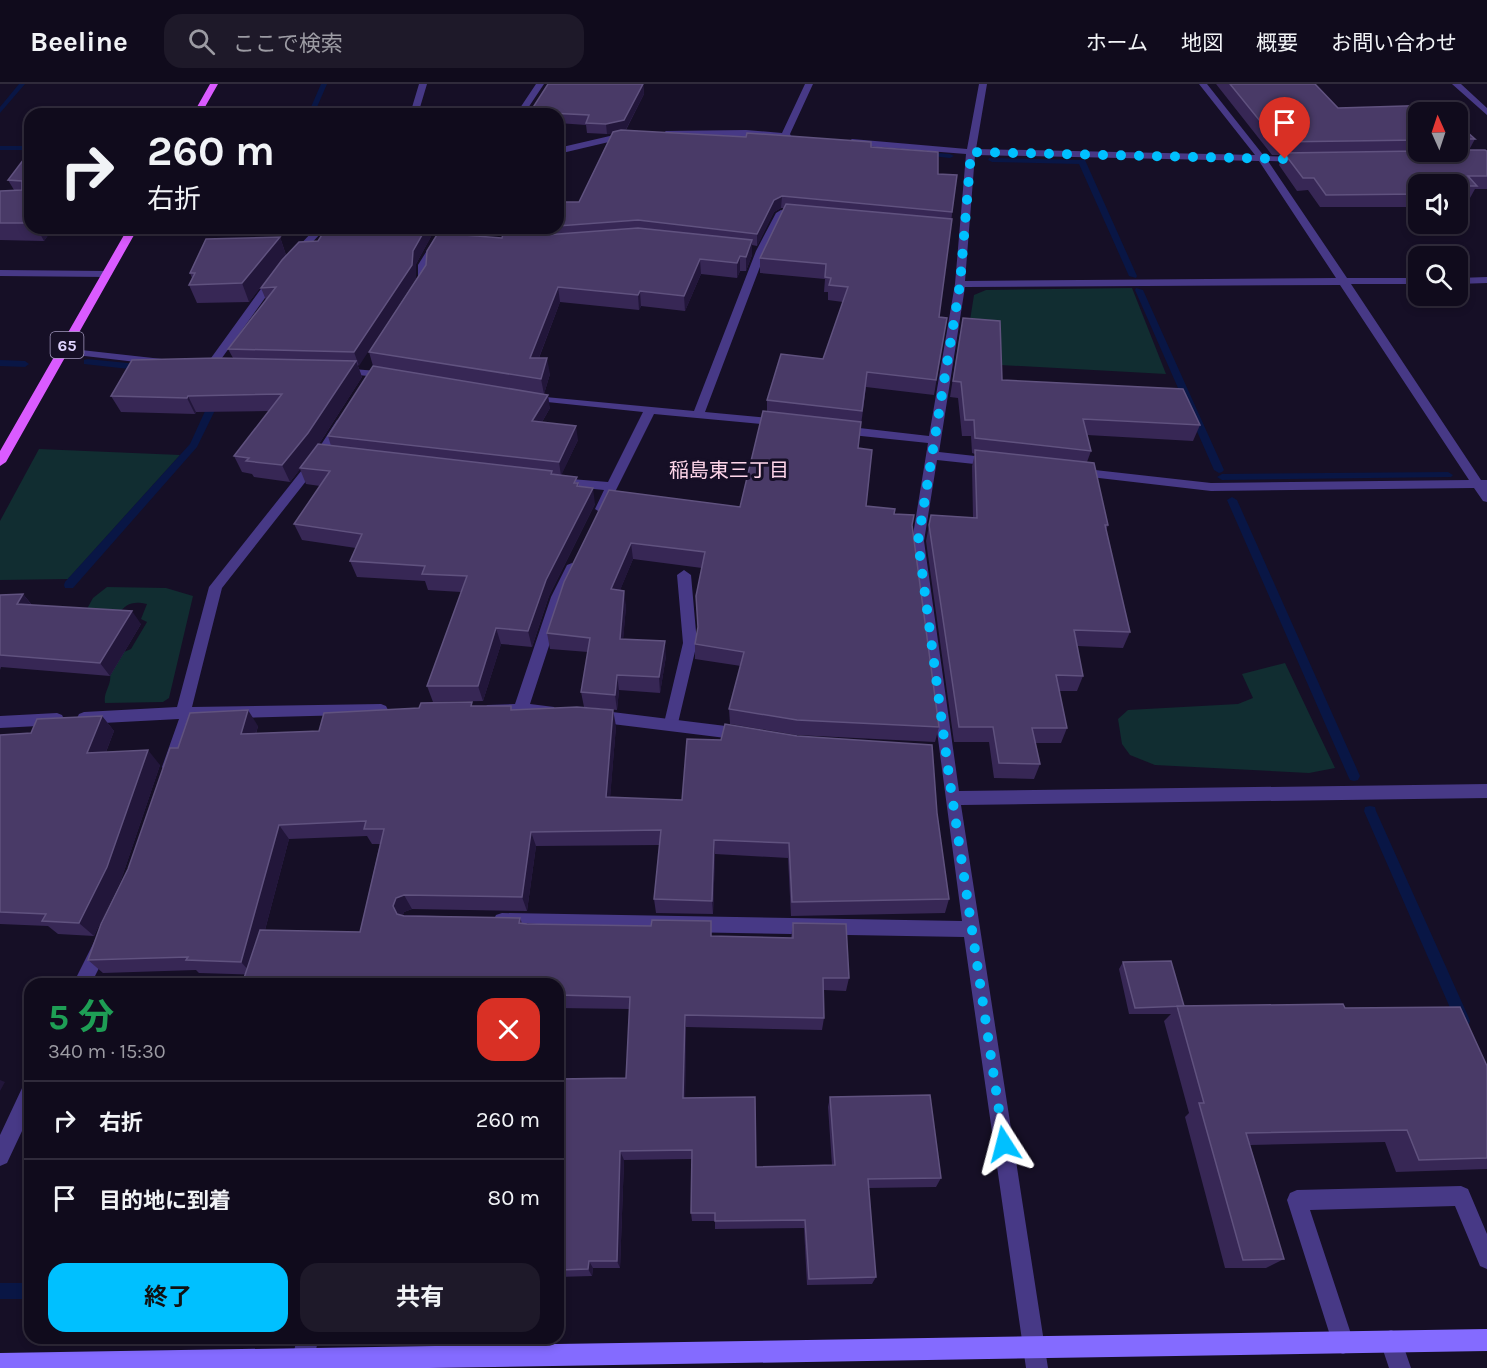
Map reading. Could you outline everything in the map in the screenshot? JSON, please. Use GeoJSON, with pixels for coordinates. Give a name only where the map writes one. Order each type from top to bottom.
{"type":"FeatureCollection","features":[{"type":"Feature","properties":{"kind":"main road"},"geometry":{"type":"LineString","coordinates":[[200,108],[214,84]]}},
{"type":"Feature","properties":{"kind":"main road","name":"65"},"geometry":{"type":"LineString","coordinates":[[0,462],[130,234]]}},
{"type":"Feature","properties":{"kind":"street"},"geometry":{"type":"LineString","coordinates":[[416,108],[423,84]]}},
{"type":"Feature","properties":{"kind":"street"},"geometry":{"type":"LineString","coordinates":[[524,108],[540,84]]}},
{"type":"Feature","properties":{"kind":"street"},"geometry":{"type":"LineString","coordinates":[[784,136],[809,84]]}},
{"type":"Feature","properties":{"kind":"street"},"geometry":{"type":"LineString","coordinates":[[983,84],[971,152],[960,284],[918,541],[940,752],[952,798],[1036,1358]]}},
{"type":"Feature","properties":{"kind":"street"},"geometry":{"type":"LineString","coordinates":[[1203,84],[1263,160],[1343,282],[1482,484],[1487,498]]}},
{"type":"Feature","properties":{"kind":"street"},"geometry":{"type":"LineString","coordinates":[[1456,84],[1487,112]]}},
{"type":"Feature","properties":{"kind":"street"},"geometry":{"type":"LineString","coordinates":[[655,134],[746,132],[796,137]]}},
{"type":"Feature","properties":{"kind":"street"},"geometry":{"type":"LineString","coordinates":[[564,150],[633,135]]}},
{"type":"Feature","properties":{"kind":"street"},"geometry":{"type":"LineString","coordinates":[[843,141],[971,152],[1263,160],[1310,159]]}},
{"type":"Feature","properties":{"kind":"street"},"geometry":{"type":"LineString","coordinates":[[699,413],[756,250],[781,213],[816,216]]}},
{"type":"Feature","properties":{"kind":"street"},"geometry":{"type":"LineString","coordinates":[[953,229],[964,230]]}},
{"type":"Feature","properties":{"kind":"street"},"geometry":{"type":"LineString","coordinates":[[289,261],[315,234]]}},
{"type":"Feature","properties":{"kind":"street"},"geometry":{"type":"LineString","coordinates":[[411,297],[423,279],[423,265],[443,242],[445,234]]}},
{"type":"Feature","properties":{"kind":"street"},"geometry":{"type":"LineString","coordinates":[[210,367],[280,270]]}},
{"type":"Feature","properties":{"kind":"street"},"geometry":{"type":"LineString","coordinates":[[0,273],[107,274]]}},
{"type":"Feature","properties":{"kind":"street"},"geometry":{"type":"LineString","coordinates":[[1468,281],[1487,280]]}},
{"type":"Feature","properties":{"kind":"street"},"geometry":{"type":"LineString","coordinates":[[960,284],[1408,281]]}},
{"type":"Feature","properties":{"kind":"street"},"geometry":{"type":"LineString","coordinates":[[63,351],[175,363]]}},
{"type":"Feature","properties":{"kind":"street"},"geometry":{"type":"LineString","coordinates":[[361,391],[368,369]]}},
{"type":"Feature","properties":{"kind":"street"},"geometry":{"type":"LineString","coordinates":[[329,371],[368,369],[396,376]]}},
{"type":"Feature","properties":{"kind":"street"},"geometry":{"type":"LineString","coordinates":[[510,394],[556,402],[699,413],[793,424]]}},
{"type":"Feature","properties":{"kind":"street"},"geometry":{"type":"LineString","coordinates":[[165,781],[185,713],[216,587],[326,455],[350,409]]}},
{"type":"Feature","properties":{"kind":"street"},"geometry":{"type":"LineString","coordinates":[[592,526],[650,410]]}},
{"type":"Feature","properties":{"kind":"street"},"geometry":{"type":"LineString","coordinates":[[828,428],[934,440]]}},
{"type":"Feature","properties":{"kind":"street"},"geometry":{"type":"LineString","coordinates":[[931,455],[1001,463]]}},
{"type":"Feature","properties":{"kind":"street"},"geometry":{"type":"LineString","coordinates":[[1059,470],[1211,487],[1482,484]]}},
{"type":"Feature","properties":{"kind":"street"},"geometry":{"type":"LineString","coordinates":[[541,480],[612,486]]}},
{"type":"Feature","properties":{"kind":"street"},"geometry":{"type":"LineString","coordinates":[[521,709],[558,597],[578,556]]}},
{"type":"Feature","properties":{"kind":"street"},"geometry":{"type":"LineString","coordinates":[[672,723],[690,643],[684,575]]}},
{"type":"Feature","properties":{"kind":"street"},"geometry":{"type":"LineString","coordinates":[[473,709],[521,709],[672,723],[762,737]]}},
{"type":"Feature","properties":{"kind":"street"},"geometry":{"type":"LineString","coordinates":[[0,722],[185,713],[402,710]]}},
{"type":"Feature","properties":{"kind":"street"},"geometry":{"type":"LineString","coordinates":[[952,798],[1487,791]]}},
{"type":"Feature","properties":{"kind":"street"},"geometry":{"type":"LineString","coordinates":[[483,920],[972,929]]}},
{"type":"Feature","properties":{"kind":"street"},"geometry":{"type":"LineString","coordinates":[[85,978],[107,933]]}},
{"type":"Feature","properties":{"kind":"street"},"geometry":{"type":"LineString","coordinates":[[0,1156],[24,1106]]}},
{"type":"Feature","properties":{"kind":"street"},"geometry":{"type":"LineString","coordinates":[[1343,1343],[1297,1200],[1461,1196],[1487,1259]]}},
{"type":"Feature","properties":{"kind":"street"},"geometry":{"type":"LineString","coordinates":[[0,1365],[226,1365],[303,1360],[1036,1358],[1391,1341],[1487,1340]]}},
{"type":"Feature","properties":{"kind":"street"},"geometry":{"type":"LineString","coordinates":[[1391,1341],[1400,1368]]}},
{"type":"Feature","properties":{"kind":"street"},"geometry":{"type":"LineString","coordinates":[[303,1360],[307,1344]]}},
{"type":"Feature","properties":{"kind":"green space"},"geometry":{"type":"Polygon","coordinates":[[[1132,288],[1166,374],[1000,365],[968,333],[974,295],[986,290],[1132,288]]]}},
{"type":"Feature","properties":{"kind":"green space"},"geometry":{"type":"Polygon","coordinates":[[[39,449],[180,455],[68,579],[0,580],[0,521],[39,449]]]}},
{"type":"Feature","properties":{"kind":"green space"},"geometry":{"type":"Polygon","coordinates":[[[107,587],[166,588],[193,596],[169,698],[163,702],[105,703],[110,674],[124,652],[131,649],[147,622],[141,619],[147,604],[142,603],[127,605],[118,615],[83,616],[93,598],[107,587]]]}},
{"type":"Feature","properties":{"kind":"green space"},"geometry":{"type":"Polygon","coordinates":[[[1285,663],[1335,768],[1309,773],[1155,765],[1130,755],[1122,744],[1118,719],[1128,710],[1238,704],[1253,698],[1242,674],[1285,663]]]}},
{"type":"Feature","properties":{"kind":"building"},"geometry":{"type":"Polygon","coordinates":[[[548,84],[643,84],[624,120],[606,124],[586,123],[589,115],[564,114],[564,108],[533,108],[548,84]]]}},
{"type":"Feature","properties":{"kind":"building"},"geometry":{"type":"Polygon","coordinates":[[[1230,84],[1315,84],[1338,108],[1408,106],[1408,140],[1277,142],[1230,84]]]}},
{"type":"Feature","properties":{"kind":"building"},"geometry":{"type":"Polygon","coordinates":[[[621,130],[746,137],[747,133],[871,142],[871,147],[938,152],[938,174],[957,175],[952,212],[782,196],[774,200],[757,234],[638,220],[564,226],[564,202],[579,202],[613,132],[621,130]]]}},
{"type":"Feature","properties":{"kind":"building"},"geometry":{"type":"Polygon","coordinates":[[[1468,150],[1485,150],[1487,151],[1487,176],[1408,174],[1408,194],[1326,195],[1314,178],[1303,178],[1284,153],[1408,151],[1408,162],[1468,162],[1468,150]]]}},
{"type":"Feature","properties":{"kind":"building"},"geometry":{"type":"Polygon","coordinates":[[[24,159],[24,223],[0,223],[0,191],[22,190],[22,181],[8,180],[24,159]]]}},
{"type":"Feature","properties":{"kind":"building"},"geometry":{"type":"Polygon","coordinates":[[[1468,176],[1477,186],[1468,186],[1468,176]]]}},
{"type":"Feature","properties":{"kind":"building"},"geometry":{"type":"Polygon","coordinates":[[[786,204],[952,219],[939,317],[947,318],[936,380],[867,372],[862,411],[767,400],[781,354],[823,359],[848,287],[829,285],[831,278],[825,277],[826,264],[760,258],[786,204]]]}},
{"type":"Feature","properties":{"kind":"building"},"geometry":{"type":"Polygon","coordinates":[[[638,228],[752,240],[746,257],[740,256],[737,263],[700,259],[684,296],[640,291],[638,295],[558,287],[530,358],[547,358],[541,379],[369,352],[426,265],[427,251],[437,234],[502,238],[503,234],[564,234],[638,228]]]}},
{"type":"Feature","properties":{"kind":"building"},"geometry":{"type":"Polygon","coordinates":[[[322,234],[423,234],[413,251],[412,265],[354,352],[228,349],[276,287],[261,288],[282,260],[299,242],[318,241],[322,234]]]}},
{"type":"Feature","properties":{"kind":"building"},"geometry":{"type":"Polygon","coordinates":[[[280,237],[242,283],[189,285],[195,273],[190,273],[206,239],[280,237]]]}},
{"type":"Feature","properties":{"kind":"building"},"geometry":{"type":"Polygon","coordinates":[[[963,318],[1000,321],[1002,380],[1183,389],[1200,425],[1083,419],[1091,451],[975,438],[974,420],[965,420],[961,382],[953,381],[963,318]]]}},
{"type":"Feature","properties":{"kind":"building"},"geometry":{"type":"Polygon","coordinates":[[[218,358],[356,361],[308,433],[282,465],[246,461],[249,458],[234,456],[282,394],[188,396],[187,398],[111,396],[132,360],[218,358]]]}},
{"type":"Feature","properties":{"kind":"building"},"geometry":{"type":"Polygon","coordinates":[[[373,366],[548,395],[532,421],[576,426],[559,462],[328,436],[373,366]]]}},
{"type":"Feature","properties":{"kind":"building"},"geometry":{"type":"Polygon","coordinates":[[[763,411],[861,422],[858,448],[872,450],[866,506],[895,509],[894,514],[914,515],[912,525],[939,727],[797,720],[729,709],[744,652],[695,644],[698,627],[696,596],[705,552],[631,543],[611,589],[624,591],[620,639],[665,641],[659,677],[617,675],[615,695],[581,692],[590,638],[547,633],[564,582],[609,490],[740,507],[763,411]]]}},
{"type":"Feature","properties":{"kind":"building"},"geometry":{"type":"Polygon","coordinates":[[[318,444],[552,471],[551,474],[577,477],[574,483],[578,483],[577,486],[593,488],[546,580],[528,631],[496,628],[478,686],[427,686],[467,576],[422,574],[425,566],[350,561],[362,534],[294,524],[330,471],[300,468],[318,444]]]}},
{"type":"Feature","properties":{"kind":"building"},"geometry":{"type":"Polygon","coordinates":[[[975,450],[1094,463],[1108,525],[1105,525],[1130,632],[1074,630],[1083,676],[1056,675],[1067,728],[1032,728],[1040,764],[999,763],[993,727],[959,727],[929,525],[931,515],[977,518],[975,450]]]}},
{"type":"Feature","properties":{"kind":"building"},"geometry":{"type":"Polygon","coordinates":[[[23,594],[17,604],[132,611],[100,663],[0,655],[0,595],[23,594]]]}},
{"type":"Feature","properties":{"kind":"building"},"geometry":{"type":"Polygon","coordinates":[[[472,702],[471,706],[511,706],[511,710],[577,707],[613,710],[606,797],[682,800],[687,739],[721,740],[725,724],[797,736],[932,745],[937,813],[949,899],[792,902],[789,843],[714,840],[712,901],[654,899],[661,830],[531,832],[522,897],[404,895],[396,898],[393,906],[397,914],[404,916],[520,918],[519,923],[527,924],[651,926],[652,920],[711,921],[711,936],[793,938],[793,923],[846,924],[849,978],[823,978],[824,1018],[685,1015],[683,1098],[755,1097],[756,1167],[835,1165],[830,1097],[930,1095],[941,1178],[868,1179],[876,1277],[809,1279],[805,1220],[715,1221],[715,1213],[691,1213],[692,1150],[620,1151],[617,1261],[589,1261],[588,1269],[564,1270],[564,1079],[626,1078],[630,997],[564,995],[564,978],[244,978],[260,930],[360,932],[384,829],[364,829],[366,821],[279,825],[241,962],[186,960],[188,957],[88,960],[101,924],[128,869],[170,748],[178,748],[190,713],[248,710],[241,734],[319,731],[324,713],[419,708],[421,703],[472,702]]]}},
{"type":"Feature","properties":{"kind":"building"},"geometry":{"type":"Polygon","coordinates":[[[102,716],[87,753],[148,750],[107,867],[79,923],[42,921],[46,914],[0,912],[0,735],[31,733],[37,719],[102,716]]]}},
{"type":"Feature","properties":{"kind":"building"},"geometry":{"type":"Polygon","coordinates":[[[1171,961],[1184,1006],[1135,1008],[1123,962],[1171,961]]]}},
{"type":"Feature","properties":{"kind":"building"},"geometry":{"type":"Polygon","coordinates":[[[1343,1004],[1345,1008],[1460,1007],[1487,1066],[1487,1158],[1419,1160],[1407,1130],[1246,1133],[1284,1259],[1243,1260],[1199,1103],[1204,1103],[1177,1006],[1343,1004]]]}},
{"type":"Feature","properties":{"kind":"waterway"},"geometry":{"type":"LineString","coordinates":[[0,111],[22,84]]}},
{"type":"Feature","properties":{"kind":"waterway"},"geometry":{"type":"LineString","coordinates":[[314,108],[324,84]]}},
{"type":"Feature","properties":{"kind":"waterway"},"geometry":{"type":"LineString","coordinates":[[0,148],[24,148]]}},
{"type":"Feature","properties":{"kind":"waterway"},"geometry":{"type":"LineString","coordinates":[[924,154],[950,156]]}},
{"type":"Feature","properties":{"kind":"waterway"},"geometry":{"type":"LineString","coordinates":[[992,160],[1082,162],[1133,276]]}},
{"type":"Feature","properties":{"kind":"waterway"},"geometry":{"type":"LineString","coordinates":[[1139,290],[1219,470]]}},
{"type":"Feature","properties":{"kind":"waterway"},"geometry":{"type":"LineString","coordinates":[[87,362],[138,367]]}},
{"type":"Feature","properties":{"kind":"waterway"},"geometry":{"type":"LineString","coordinates":[[0,363],[25,364]]}},
{"type":"Feature","properties":{"kind":"waterway"},"geometry":{"type":"LineString","coordinates":[[69,585],[194,445],[216,398]]}},
{"type":"Feature","properties":{"kind":"waterway"},"geometry":{"type":"LineString","coordinates":[[1222,477],[1448,475]]}},
{"type":"Feature","properties":{"kind":"waterway"},"geometry":{"type":"LineString","coordinates":[[1232,500],[1354,776]]}},
{"type":"Feature","properties":{"kind":"waterway"},"geometry":{"type":"LineString","coordinates":[[1370,811],[1463,1021]]}},
{"type":"Feature","properties":{"kind":"waterway"},"geometry":{"type":"LineString","coordinates":[[0,1291],[24,1291]]}},
{"type":"Feature","properties":{"kind":"district","name":"稲島東三丁目"},"geometry":{"type":"Point","coordinates":[729,470]}},
{"type":"Feature","properties":{"kind":"route"},"geometry":{"type":"LineString","coordinates":[[1004,1144],[949,776],[918,541],[960,284],[971,152],[1285,159]]}}]}
